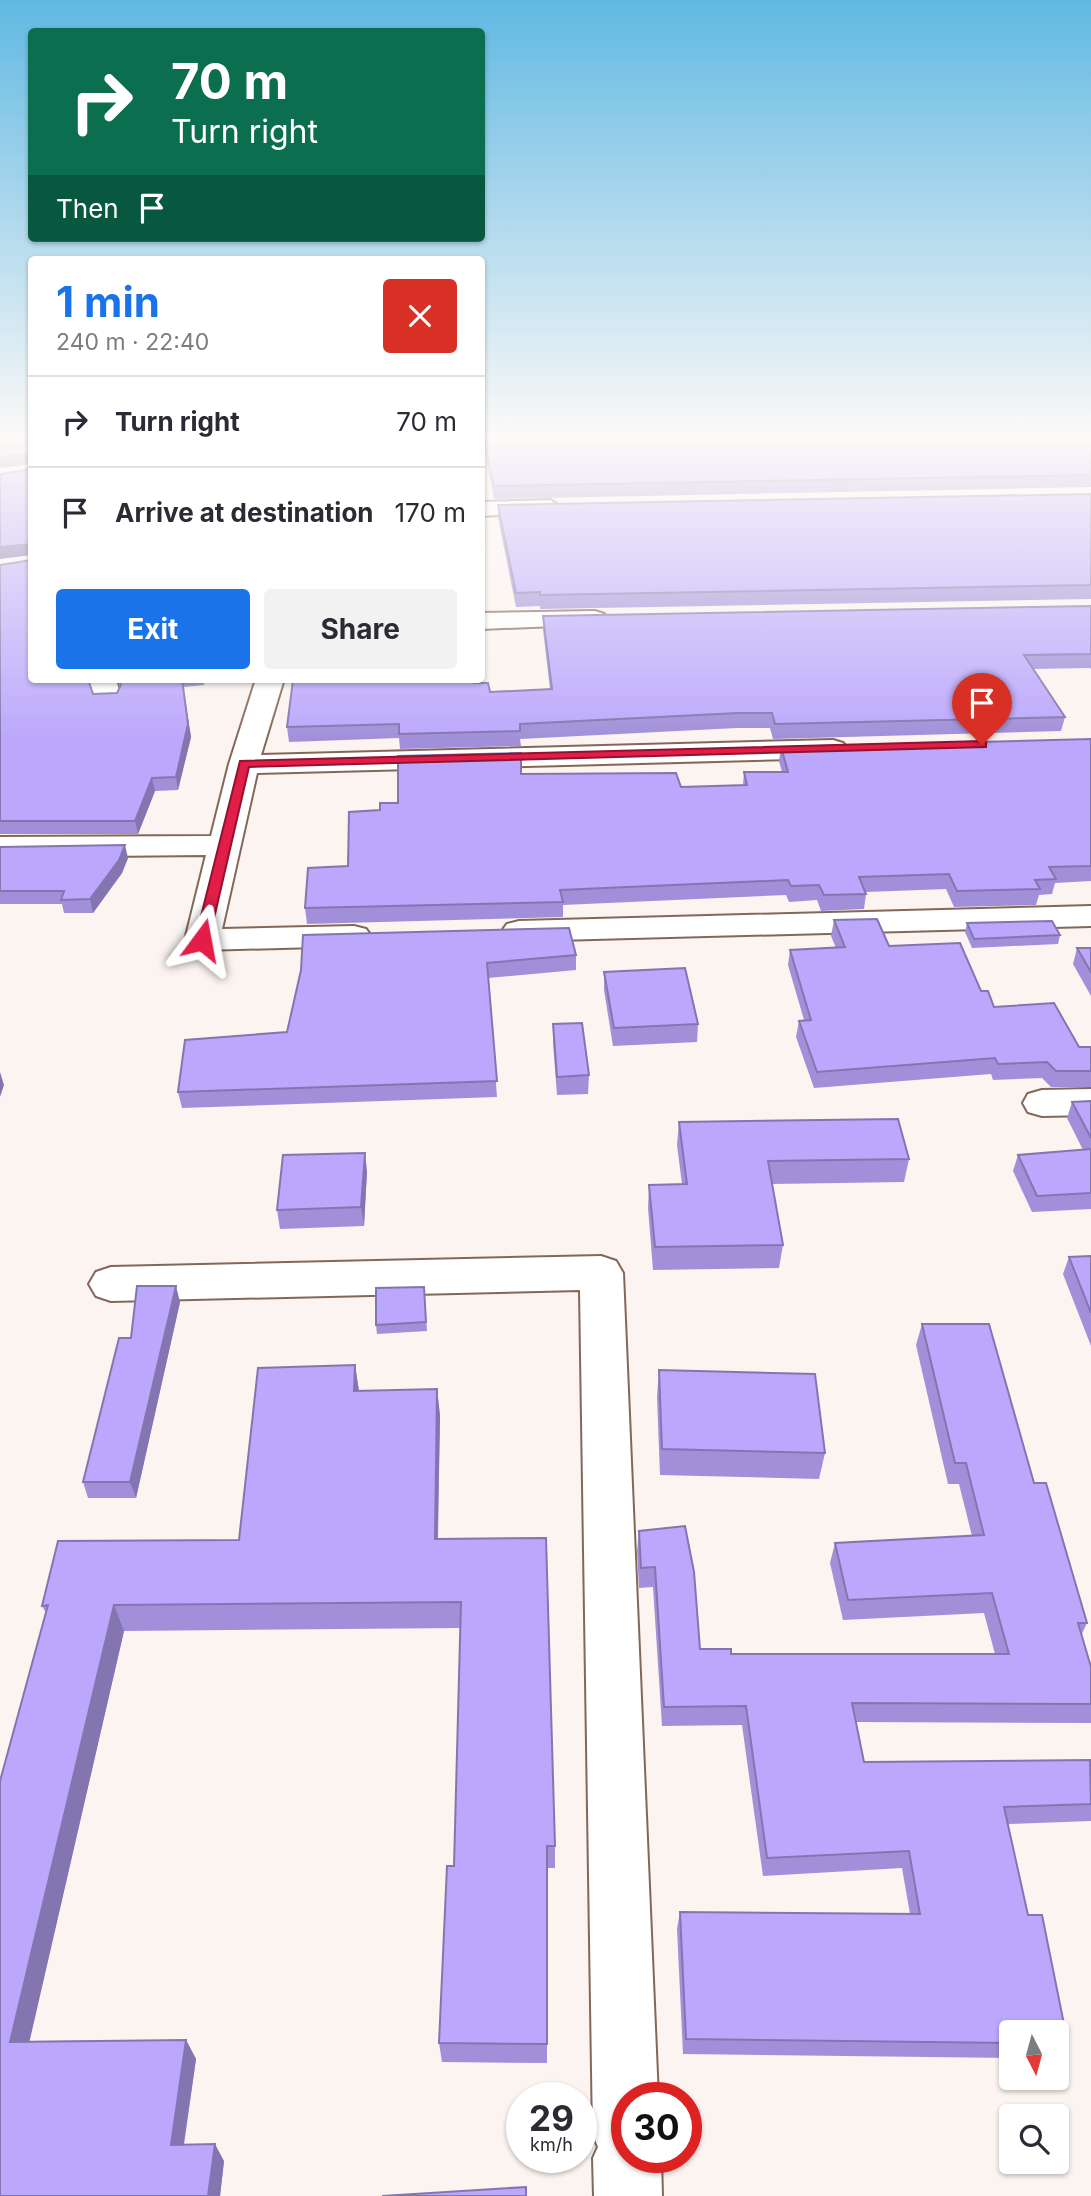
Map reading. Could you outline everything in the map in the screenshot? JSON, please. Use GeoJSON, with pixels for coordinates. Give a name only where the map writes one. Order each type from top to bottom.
{"type":"FeatureCollection","features":[{"type":"Feature","properties":{"kind":"street"},"geometry":{"type":"LineString","coordinates":[[485,621],[620,618]]}},
{"type":"Feature","properties":{"kind":"street"},"geometry":{"type":"LineString","coordinates":[[269,683],[244,764],[202,940],[383,935]]}},
{"type":"Feature","properties":{"kind":"street"},"geometry":{"type":"LineString","coordinates":[[244,764],[855,748]]}},
{"type":"Feature","properties":{"kind":"street"},"geometry":{"type":"LineString","coordinates":[[0,847],[225,845]]}},
{"type":"Feature","properties":{"kind":"street"},"geometry":{"type":"LineString","coordinates":[[494,932],[1091,916]]}},
{"type":"Feature","properties":{"kind":"street"},"geometry":{"type":"LineString","coordinates":[[1042,1103],[1091,1102]]}},
{"type":"Feature","properties":{"kind":"street"},"geometry":{"type":"LineString","coordinates":[[111,1284],[601,1273],[624,2082]]}},
{"type":"Feature","properties":{"kind":"street"},"geometry":{"type":"LineString","coordinates":[[627,2173],[628,2196]]}},
{"type":"Feature","properties":{"kind":"building"},"geometry":{"type":"Polygon","coordinates":[[[0,535],[28,535],[28,544],[0,547],[0,535]]]}},
{"type":"Feature","properties":{"kind":"building"},"geometry":{"type":"Polygon","coordinates":[[[504,535],[1091,535],[1091,585],[540,595],[540,592],[516,593],[504,535]]]}},
{"type":"Feature","properties":{"kind":"building"},"geometry":{"type":"Polygon","coordinates":[[[28,561],[28,683],[89,683],[93,694],[117,693],[120,683],[183,683],[188,724],[176,777],[152,778],[135,821],[0,821],[0,565],[28,561]]]}},
{"type":"Feature","properties":{"kind":"building"},"geometry":{"type":"Polygon","coordinates":[[[1091,606],[1091,654],[1024,655],[1065,717],[775,724],[772,713],[738,713],[520,724],[520,731],[399,734],[399,724],[287,727],[293,683],[488,683],[490,692],[552,689],[543,616],[1091,606]]]}},
{"type":"Feature","properties":{"kind":"building"},"geometry":{"type":"Polygon","coordinates":[[[1091,739],[1091,866],[1049,867],[1056,879],[1035,880],[1040,889],[957,891],[949,874],[859,877],[866,894],[824,895],[819,885],[791,886],[788,880],[560,890],[563,902],[305,908],[308,868],[348,866],[349,812],[380,810],[380,803],[398,803],[398,756],[521,753],[521,774],[676,773],[681,787],[747,785],[744,772],[788,772],[781,747],[1091,739]]]}},
{"type":"Feature","properties":{"kind":"building"},"geometry":{"type":"Polygon","coordinates":[[[125,845],[119,860],[90,899],[61,900],[64,891],[0,891],[0,847],[125,845]]]}},
{"type":"Feature","properties":{"kind":"building"},"geometry":{"type":"Polygon","coordinates":[[[877,919],[889,946],[960,943],[981,991],[988,991],[994,1007],[1054,1003],[1079,1047],[1091,1047],[1091,1071],[1056,1071],[1047,1062],[998,1064],[995,1058],[817,1072],[799,1021],[811,1020],[790,950],[845,947],[834,920],[877,919]]]}},
{"type":"Feature","properties":{"kind":"building"},"geometry":{"type":"Polygon","coordinates":[[[1052,921],[1060,935],[974,939],[967,923],[1052,921]]]}},
{"type":"Feature","properties":{"kind":"building"},"geometry":{"type":"Polygon","coordinates":[[[569,928],[576,955],[487,963],[497,1081],[178,1092],[185,1040],[287,1032],[301,970],[303,935],[569,928]]]}},
{"type":"Feature","properties":{"kind":"building"},"geometry":{"type":"Polygon","coordinates":[[[1077,948],[1091,948],[1091,972],[1077,948]]]}},
{"type":"Feature","properties":{"kind":"building"},"geometry":{"type":"Polygon","coordinates":[[[685,968],[698,1024],[614,1028],[604,972],[685,968]]]}},
{"type":"Feature","properties":{"kind":"building"},"geometry":{"type":"Polygon","coordinates":[[[582,1023],[589,1075],[557,1077],[553,1024],[582,1023]]]}},
{"type":"Feature","properties":{"kind":"building"},"geometry":{"type":"Polygon","coordinates":[[[1091,1101],[1091,1138],[1072,1102],[1091,1101]]]}},
{"type":"Feature","properties":{"kind":"building"},"geometry":{"type":"Polygon","coordinates":[[[898,1119],[909,1159],[768,1161],[783,1245],[655,1247],[649,1185],[687,1184],[679,1122],[898,1119]]]}},
{"type":"Feature","properties":{"kind":"building"},"geometry":{"type":"Polygon","coordinates":[[[1091,1149],[1091,1193],[1037,1196],[1018,1155],[1091,1149]]]}},
{"type":"Feature","properties":{"kind":"building"},"geometry":{"type":"Polygon","coordinates":[[[365,1153],[361,1207],[277,1210],[283,1155],[365,1153]]]}},
{"type":"Feature","properties":{"kind":"building"},"geometry":{"type":"Polygon","coordinates":[[[1091,1256],[1091,1313],[1069,1257],[1091,1256]]]}},
{"type":"Feature","properties":{"kind":"building"},"geometry":{"type":"Polygon","coordinates":[[[137,1286],[176,1286],[130,1482],[83,1482],[119,1338],[131,1338],[137,1286]]]}},
{"type":"Feature","properties":{"kind":"building"},"geometry":{"type":"Polygon","coordinates":[[[424,1287],[426,1322],[376,1325],[376,1288],[424,1287]]]}},
{"type":"Feature","properties":{"kind":"building"},"geometry":{"type":"Polygon","coordinates":[[[922,1324],[989,1324],[1034,1483],[1046,1483],[1087,1623],[1078,1623],[1091,1667],[1091,1704],[852,1703],[864,1762],[1090,1760],[1091,1804],[1004,1807],[1028,1915],[1042,1915],[1063,2020],[999,2020],[999,2043],[686,2039],[680,1912],[920,1914],[909,1851],[767,1858],[746,1706],[664,1707],[655,1567],[641,1568],[639,1531],[685,1526],[694,1572],[700,1649],[731,1649],[731,1654],[1009,1654],[992,1593],[848,1600],[835,1543],[984,1535],[966,1463],[955,1463],[922,1324]]]}},
{"type":"Feature","properties":{"kind":"building"},"geometry":{"type":"Polygon","coordinates":[[[355,1365],[354,1391],[437,1389],[435,1539],[546,1538],[555,1846],[547,1846],[547,2044],[439,2043],[447,1866],[454,1866],[461,1602],[114,1605],[10,2042],[186,2040],[171,2145],[215,2144],[208,2196],[0,2196],[0,1781],[48,1605],[42,1606],[58,1541],[239,1540],[258,1368],[355,1365]]]}},
{"type":"Feature","properties":{"kind":"building"},"geometry":{"type":"Polygon","coordinates":[[[659,1370],[815,1374],[825,1453],[662,1449],[659,1370]]]}},
{"type":"Feature","properties":{"kind":"building"},"geometry":{"type":"Polygon","coordinates":[[[526,2187],[526,2196],[382,2196],[526,2187]]]}},
{"type":"Feature","properties":{"kind":"route"},"geometry":{"type":"LineString","coordinates":[[202,940],[244,764],[982,745]]}}]}
